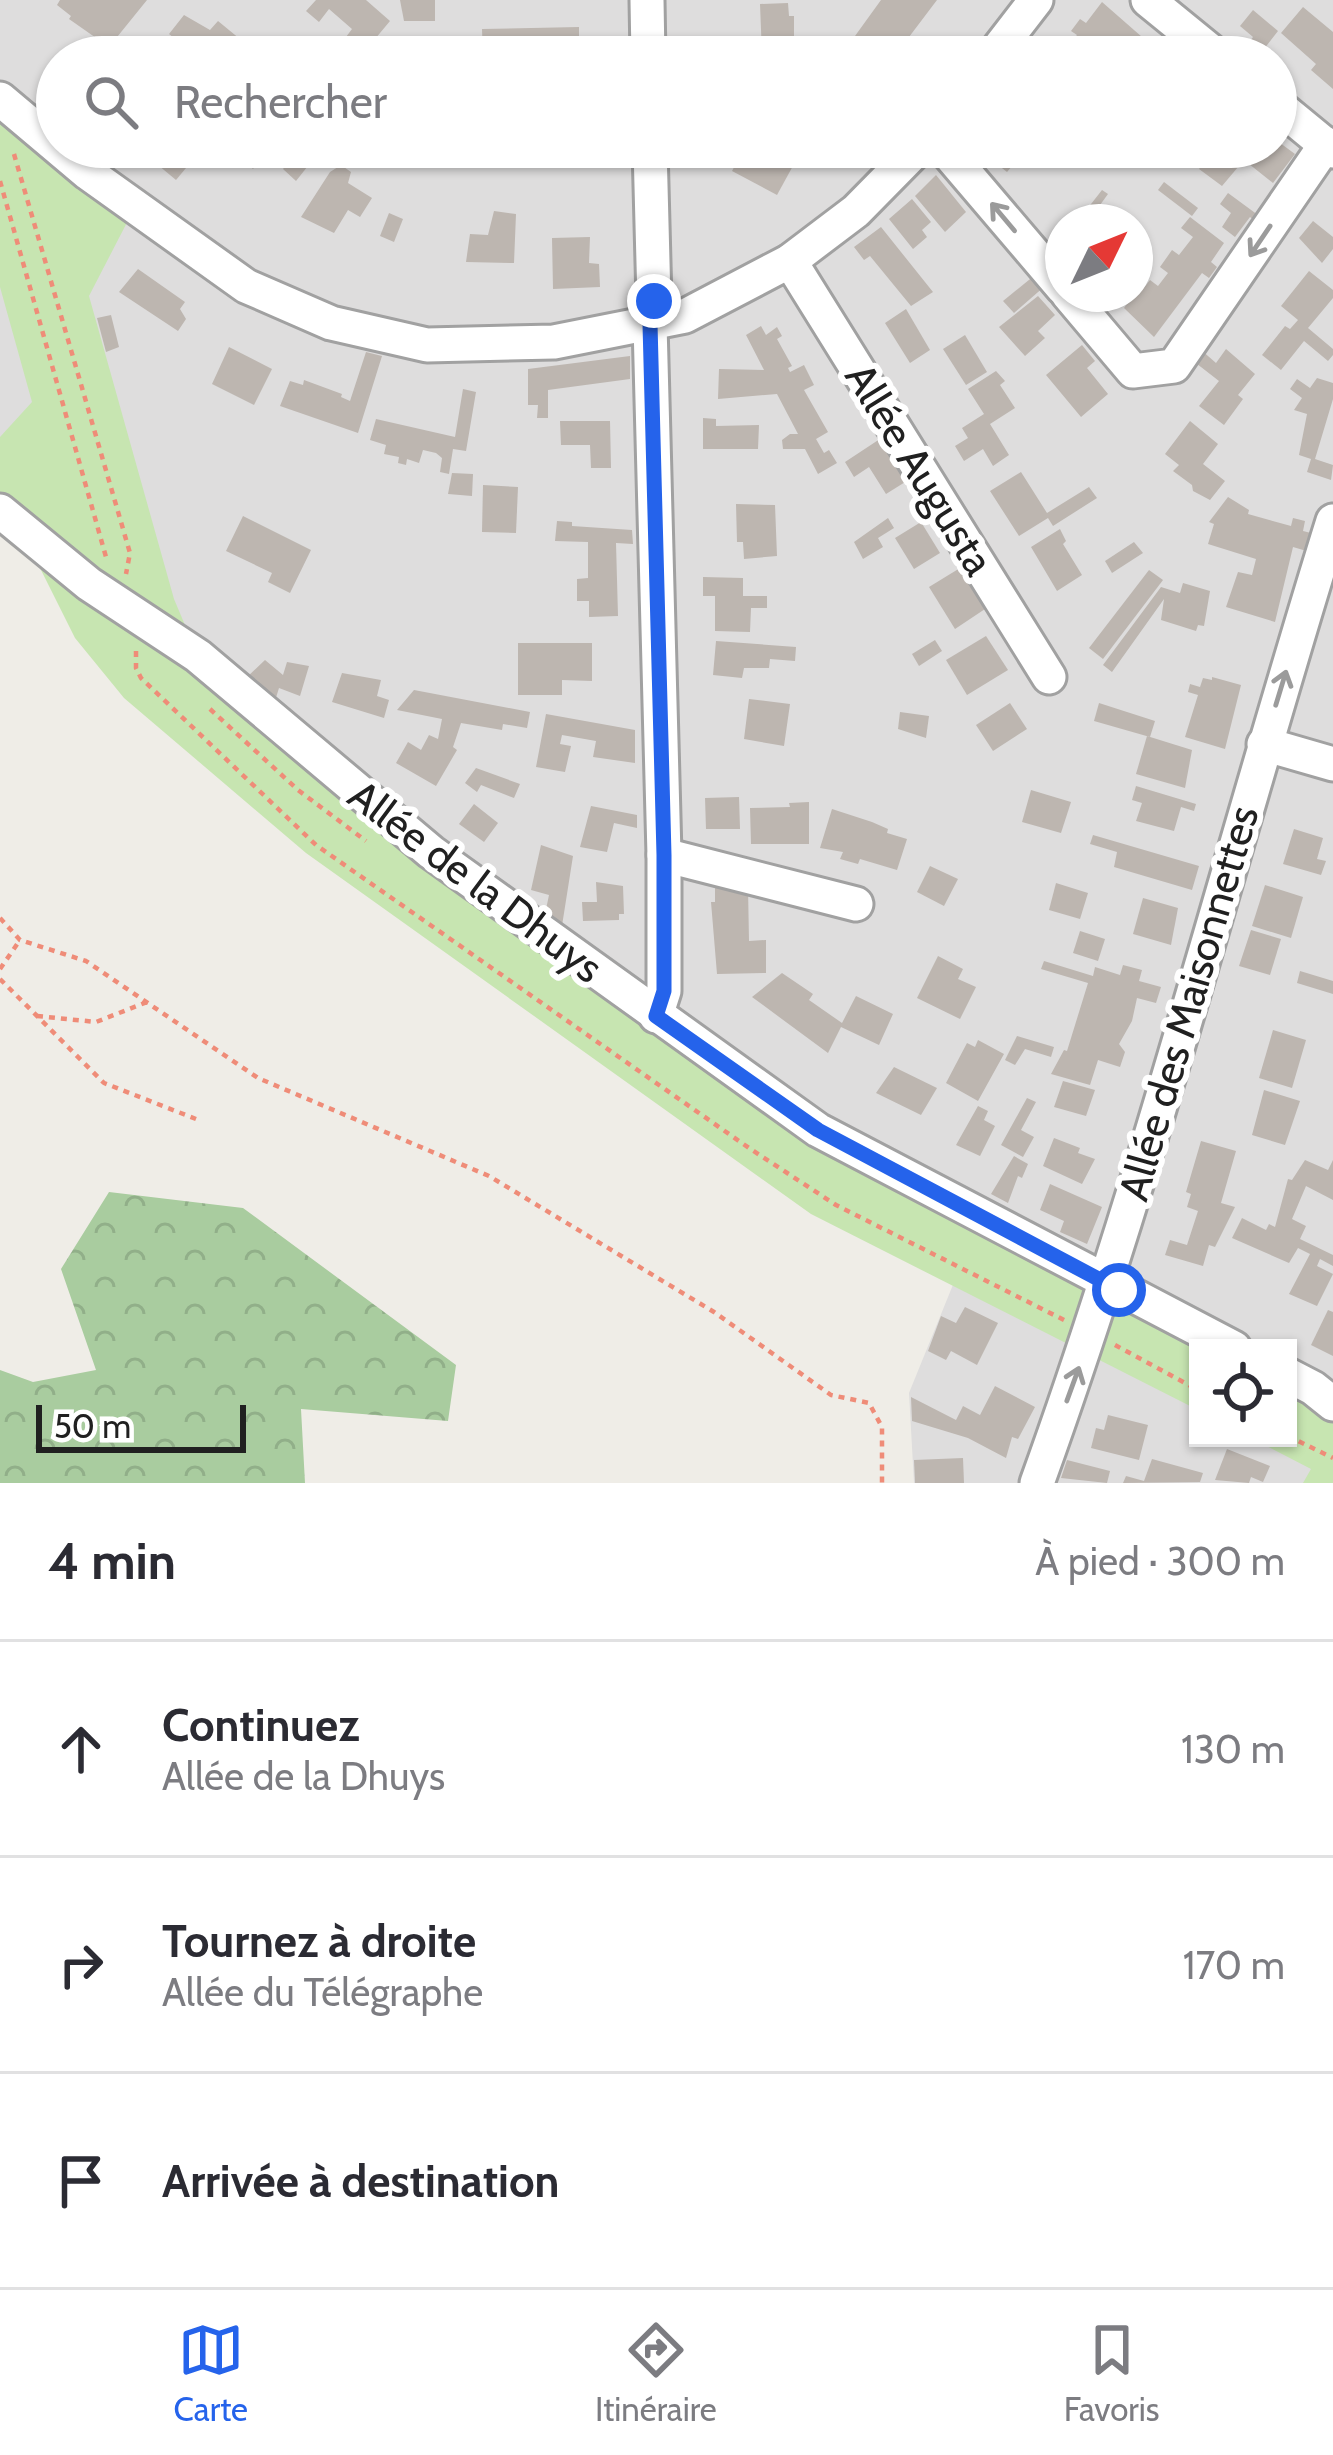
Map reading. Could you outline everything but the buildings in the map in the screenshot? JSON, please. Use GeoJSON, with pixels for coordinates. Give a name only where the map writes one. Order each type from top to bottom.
{"type":"FeatureCollection","features":[{"type":"Feature","properties":{"kind":"street"},"geometry":{"type":"LineString","coordinates":[[647,0],[648,36]]}},
{"type":"Feature","properties":{"kind":"street"},"geometry":{"type":"LineString","coordinates":[[1008,36],[1036,0]]}},
{"type":"Feature","properties":{"kind":"street"},"geometry":{"type":"LineString","coordinates":[[1148,0],[1192,36]]}},
{"type":"Feature","properties":{"kind":"street"},"geometry":{"type":"LineString","coordinates":[[0,99],[36,129]]}},
{"type":"Feature","properties":{"kind":"street"},"geometry":{"type":"LineString","coordinates":[[1084,312],[1133,371],[1174,366],[1329,148],[1297,121]]}},
{"type":"Feature","properties":{"kind":"street"},"geometry":{"type":"LineString","coordinates":[[82,168],[246,286],[331,322],[427,345],[554,342],[686,316],[790,261],[856,212],[899,168]]}},
{"type":"Feature","properties":{"kind":"street"},"geometry":{"type":"LineString","coordinates":[[651,168],[664,855],[664,991],[656,1016]]}},
{"type":"Feature","properties":{"kind":"street"},"geometry":{"type":"LineString","coordinates":[[962,168],[1045,266]]}},
{"type":"Feature","properties":{"kind":"street","name":"Allée Augusta"},"geometry":{"type":"LineString","coordinates":[[790,261],[1049,677]]}},
{"type":"Feature","properties":{"kind":"street","name":"Allée de la Dhuys"},"geometry":{"type":"LineString","coordinates":[[0,511],[89,584],[164,629],[431,852],[818,1130],[1216,1339]]}},
{"type":"Feature","properties":{"kind":"street","name":"Allée des Maisonnettes"},"geometry":{"type":"LineString","coordinates":[[1037,1483],[1106,1284],[1333,521]]}},
{"type":"Feature","properties":{"kind":"street"},"geometry":{"type":"LineString","coordinates":[[1264,744],[1333,764]]}},
{"type":"Feature","properties":{"kind":"street"},"geometry":{"type":"LineString","coordinates":[[664,855],[856,904]]}},
{"type":"Feature","properties":{"kind":"street"},"geometry":{"type":"LineString","coordinates":[[1297,1380],[1333,1404]]}},
{"type":"Feature","properties":{"kind":"path"},"geometry":{"type":"LineString","coordinates":[[11,148],[130,553],[122,580]]}},
{"type":"Feature","properties":{"kind":"path"},"geometry":{"type":"LineString","coordinates":[[0,918],[20,940],[86,961],[258,1078],[489,1176],[714,1312],[832,1395],[869,1403],[882,1427],[883,1483]]}},
{"type":"Feature","properties":{"kind":"path"},"geometry":{"type":"LineString","coordinates":[[0,969],[20,940]]}},
{"type":"Feature","properties":{"kind":"path"},"geometry":{"type":"LineString","coordinates":[[0,979],[104,1083],[196,1119]]}},
{"type":"Feature","properties":{"kind":"path"},"geometry":{"type":"LineString","coordinates":[[37,1016],[97,1022],[147,1002]]}},
{"type":"Feature","properties":{"kind":"path"},"geometry":{"type":"LineString","coordinates":[[1297,1441],[1333,1459]]}},
{"type":"Feature","properties":{"kind":"shaded area"},"geometry":{"type":"Polygon","coordinates":[[[0,0],[1333,0],[1333,1483],[914,1483],[909,1393],[985,1206],[836,1128],[408,819],[0,493],[0,0]]]}},
{"type":"Feature","properties":{"kind":"green space"},"geometry":{"type":"Polygon","coordinates":[[[0,99],[36,128],[36,168],[86,168],[135,207],[89,296],[174,599],[198,656],[818,1130],[1217,1339],[1189,1339],[1189,1405],[811,1214],[306,853],[124,698],[75,638],[40,568],[0,513],[0,437],[32,402],[0,287],[0,99]]]}},
{"type":"Feature","properties":{"kind":"green space"},"geometry":{"type":"Polygon","coordinates":[[[109,1192],[243,1208],[456,1365],[448,1421],[301,1409],[305,1483],[0,1483],[0,1370],[33,1382],[96,1370],[61,1269],[109,1192]]]}},
{"type":"Feature","properties":{"kind":"green space"},"geometry":{"type":"Polygon","coordinates":[[[1297,1381],[1333,1404],[1333,1483],[1303,1483],[1311,1469],[1268,1447],[1297,1447],[1297,1381]]]}},
{"type":"Feature","properties":{"kind":"route"},"geometry":{"type":"LineString","coordinates":[[654,301],[650,324],[664,855],[664,991],[656,1016],[818,1130],[1119,1290]]}}]}
